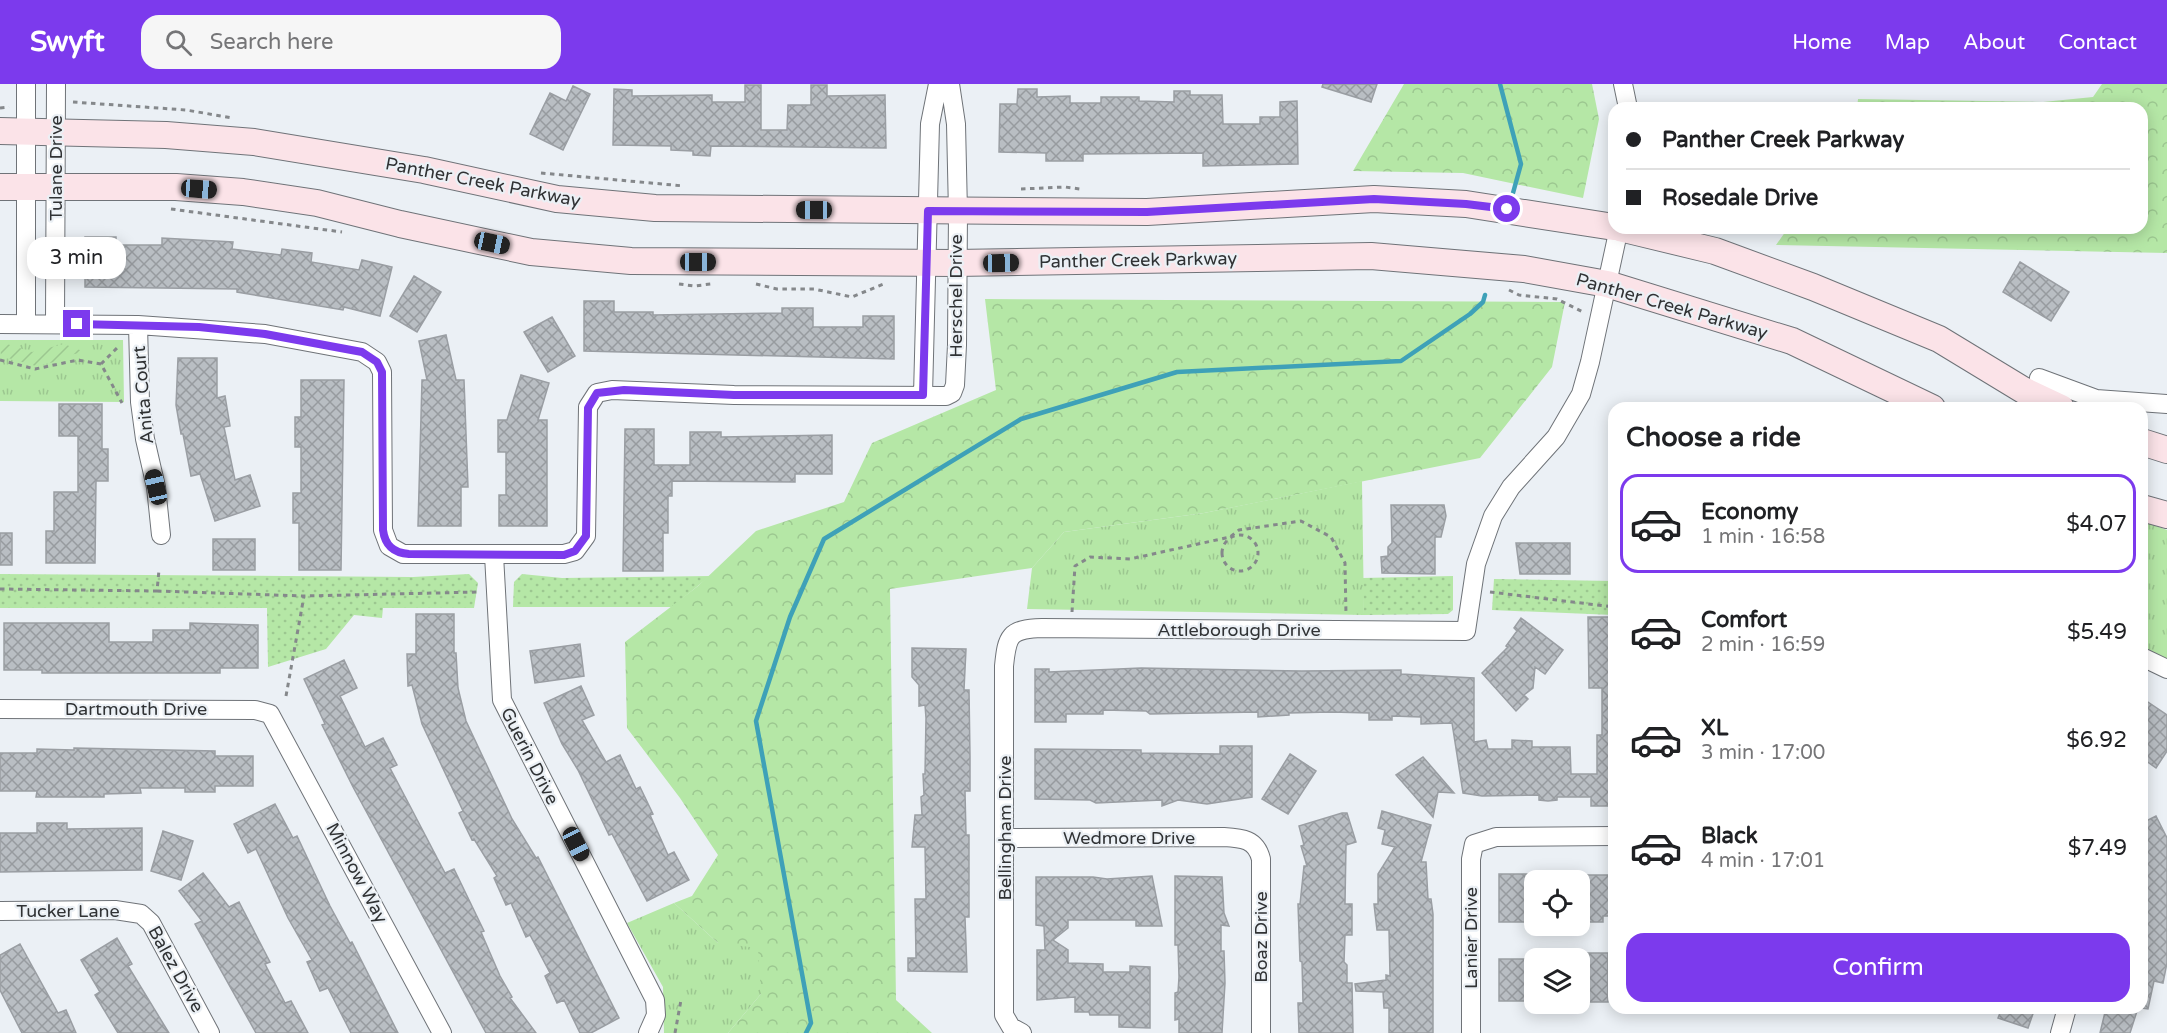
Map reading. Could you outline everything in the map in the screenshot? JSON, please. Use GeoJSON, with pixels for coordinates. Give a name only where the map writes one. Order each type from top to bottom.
{"type":"FeatureCollection","features":[{"type":"Feature","properties":{"kind":"main road","name":"Panther Creek Parkway"},"geometry":{"type":"LineString","coordinates":[[0,131],[166,135],[254,142],[424,170],[557,199],[655,208],[1147,212],[1374,199],[1466,204],[1608,226]]}},
{"type":"Feature","properties":{"kind":"main road","name":"Panther Creek Parkway"},"geometry":{"type":"LineString","coordinates":[[0,187],[176,187],[243,192],[317,203],[399,224],[531,252],[631,261],[955,264],[1371,256],[1524,269],[1607,284],[1792,341],[1919,402]]}},
{"type":"Feature","properties":{"kind":"main road"},"geometry":{"type":"LineString","coordinates":[[1644,234],[1715,251],[1813,287],[1939,339],[2023,390],[2048,402]]}},
{"type":"Feature","properties":{"kind":"main road"},"geometry":{"type":"LineString","coordinates":[[2148,444],[2167,450]]}},
{"type":"Feature","properties":{"kind":"main road"},"geometry":{"type":"LineString","coordinates":[[2148,510],[2167,515]]}},
{"type":"Feature","properties":{"kind":"street","name":"Tulane Drive"},"geometry":{"type":"LineString","coordinates":[[26,84],[26,324]]}},
{"type":"Feature","properties":{"kind":"street","name":"Tulane Drive"},"geometry":{"type":"LineString","coordinates":[[55,324],[56,84]]}},
{"type":"Feature","properties":{"kind":"street","name":"Herschel Drive"},"geometry":{"type":"LineString","coordinates":[[938,84],[930,124],[923,395],[946,396],[952,393],[955,385],[956,124],[950,84]]}},
{"type":"Feature","properties":{"kind":"street"},"geometry":{"type":"LineString","coordinates":[[1623,84],[1627,102]]}},
{"type":"Feature","properties":{"kind":"street"},"geometry":{"type":"LineString","coordinates":[[1607,284],[1618,234]]}},
{"type":"Feature","properties":{"kind":"street","name":"Attleborough Drive"},"geometry":{"type":"LineString","coordinates":[[1013,635],[1031,628],[1466,631],[1476,564],[1486,532],[1511,487],[1556,437],[1574,409],[1586,378],[1607,284]]}},
{"type":"Feature","properties":{"kind":"street"},"geometry":{"type":"LineString","coordinates":[[0,324],[138,325],[265,334],[362,352],[377,362],[382,372],[383,530],[389,546],[403,554],[564,555],[578,549],[583,544],[587,530],[588,408],[594,396],[612,390],[734,395],[923,395]]}},
{"type":"Feature","properties":{"kind":"street","name":"Anita Court"},"geometry":{"type":"LineString","coordinates":[[138,325],[140,402],[145,439],[156,487],[160,535]]}},
{"type":"Feature","properties":{"kind":"street"},"geometry":{"type":"LineString","coordinates":[[2038,378],[2110,402]]}},
{"type":"Feature","properties":{"kind":"street"},"geometry":{"type":"LineString","coordinates":[[2148,404],[2167,404]]}},
{"type":"Feature","properties":{"kind":"street","name":"Guerin Drive"},"geometry":{"type":"LineString","coordinates":[[494,555],[502,700],[649,989],[656,1015],[648,1033]]}},
{"type":"Feature","properties":{"kind":"street","name":"Bellingham Drive"},"geometry":{"type":"LineString","coordinates":[[1013,635],[1005,644],[1004,651],[1004,1015],[1014,1028]]}},
{"type":"Feature","properties":{"kind":"street"},"geometry":{"type":"LineString","coordinates":[[2148,660],[2167,669]]}},
{"type":"Feature","properties":{"kind":"street","name":"Dartmouth Drive"},"geometry":{"type":"LineString","coordinates":[[0,709],[255,710],[270,714]]}},
{"type":"Feature","properties":{"kind":"street","name":"Minnow Way"},"geometry":{"type":"LineString","coordinates":[[270,714],[442,1033]]}},
{"type":"Feature","properties":{"kind":"street","name":"Lanier Drive"},"geometry":{"type":"LineString","coordinates":[[1471,1033],[1471,859],[1474,844],[1496,837],[1608,836]]}},
{"type":"Feature","properties":{"kind":"street","name":"Wedmore Drive"},"geometry":{"type":"LineString","coordinates":[[1005,838],[1224,837],[1247,839],[1252,843]]}},
{"type":"Feature","properties":{"kind":"street","name":"Boaz Drive"},"geometry":{"type":"LineString","coordinates":[[1252,843],[1261,859],[1261,1033]]}},
{"type":"Feature","properties":{"kind":"street","name":"Tucker Lane"},"geometry":{"type":"LineString","coordinates":[[0,911],[115,910],[135,912]]}},
{"type":"Feature","properties":{"kind":"street","name":"Balez Drive"},"geometry":{"type":"LineString","coordinates":[[135,912],[151,923],[210,1033]]}},
{"type":"Feature","properties":{"kind":"street"},"geometry":{"type":"LineString","coordinates":[[2060,1033],[2065,1014]]}},
{"type":"Feature","properties":{"kind":"path"},"geometry":{"type":"LineString","coordinates":[[56,103],[186,110],[241,119]]}},
{"type":"Feature","properties":{"kind":"path"},"geometry":{"type":"LineString","coordinates":[[0,108],[26,106]]}},
{"type":"Feature","properties":{"kind":"path"},"geometry":{"type":"LineString","coordinates":[[536,172],[686,186]]}},
{"type":"Feature","properties":{"kind":"path"},"geometry":{"type":"LineString","coordinates":[[1018,189],[1065,187],[1086,190]]}},
{"type":"Feature","properties":{"kind":"path"},"geometry":{"type":"LineString","coordinates":[[101,364],[119,346]]}},
{"type":"Feature","properties":{"kind":"path"},"geometry":{"type":"LineString","coordinates":[[0,360],[35,369],[78,360],[101,364]]}},
{"type":"Feature","properties":{"kind":"path"},"geometry":{"type":"LineString","coordinates":[[101,364],[122,404]]}},
{"type":"Feature","properties":{"kind":"path"},"geometry":{"type":"LineString","coordinates":[[1070,628],[1074,566],[1090,557],[1130,559],[1230,537],[1244,534],[1256,543],[1258,557],[1250,568],[1236,571],[1224,563],[1222,549],[1230,537],[1239,530],[1301,521],[1331,537],[1345,563],[1345,630]]}},
{"type":"Feature","properties":{"kind":"path"},"geometry":{"type":"LineString","coordinates":[[157,591],[159,570]]}},
{"type":"Feature","properties":{"kind":"path"},"geometry":{"type":"LineString","coordinates":[[0,589],[304,596],[479,591]]}},
{"type":"Feature","properties":{"kind":"path"},"geometry":{"type":"LineString","coordinates":[[1490,592],[1608,607]]}},
{"type":"Feature","properties":{"kind":"path"},"geometry":{"type":"LineString","coordinates":[[286,696],[304,596]]}},
{"type":"Feature","properties":{"kind":"path"},"geometry":{"type":"LineString","coordinates":[[675,1033],[681,1000]]}},
{"type":"Feature","properties":{"kind":"green space"},"geometry":{"type":"Polygon","coordinates":[[[1404,84],[1592,84],[1599,119],[1583,198],[1463,173],[1353,171],[1404,84]]]}},
{"type":"Feature","properties":{"kind":"green space"},"geometry":{"type":"Polygon","coordinates":[[[2102,84],[2167,84],[2167,253],[1776,245],[1784,234],[2148,234],[2148,102],[2043,102],[2093,97],[2102,84]]]}},
{"type":"Feature","properties":{"kind":"green space"},"geometry":{"type":"Polygon","coordinates":[[[1858,99],[2043,102],[1858,102],[1858,99]]]}},
{"type":"Feature","properties":{"kind":"green space"},"geometry":{"type":"Polygon","coordinates":[[[985,299],[1565,302],[1552,367],[1480,458],[1204,513],[1064,532],[1032,568],[890,589],[896,1000],[932,1033],[728,1033],[761,994],[718,943],[674,903],[692,896],[718,855],[680,798],[627,728],[625,642],[698,586],[756,531],[844,502],[872,443],[996,390],[985,299]]]}},
{"type":"Feature","properties":{"kind":"green space"},"geometry":{"type":"Polygon","coordinates":[[[0,340],[123,340],[124,402],[0,401],[0,340]]]}},
{"type":"Feature","properties":{"kind":"green space"},"geometry":{"type":"Polygon","coordinates":[[[7,344],[32,352],[64,344],[85,352],[86,356],[81,356],[80,353],[69,355],[68,359],[36,366],[1,356],[0,345],[7,344]]]}},
{"type":"Feature","properties":{"kind":"green space"},"geometry":{"type":"Polygon","coordinates":[[[1362,481],[1364,615],[1027,609],[1032,568],[1064,532],[1204,513],[1362,481]]]}},
{"type":"Feature","properties":{"kind":"green space"},"geometry":{"type":"Polygon","coordinates":[[[2148,523],[2167,530],[2167,661],[2148,652],[2148,523]]]}},
{"type":"Feature","properties":{"kind":"green space"},"geometry":{"type":"Polygon","coordinates":[[[0,574],[413,577],[469,574],[478,583],[474,608],[383,608],[382,618],[354,615],[326,649],[268,667],[267,608],[0,608],[0,574]]]}},
{"type":"Feature","properties":{"kind":"green space"},"geometry":{"type":"Polygon","coordinates":[[[522,574],[562,578],[710,576],[672,607],[513,607],[514,582],[522,574]]]}},
{"type":"Feature","properties":{"kind":"green space"},"geometry":{"type":"Polygon","coordinates":[[[1453,576],[1453,610],[1448,614],[1364,615],[1362,578],[1453,576]]]}},
{"type":"Feature","properties":{"kind":"green space"},"geometry":{"type":"Polygon","coordinates":[[[1494,579],[1608,581],[1608,615],[1492,610],[1494,579]]]}},
{"type":"Feature","properties":{"kind":"green space"},"geometry":{"type":"Polygon","coordinates":[[[674,903],[718,943],[758,948],[761,994],[728,1033],[664,1033],[663,987],[627,923],[674,903]]]}},
{"type":"Feature","properties":{"kind":"building"},"geometry":{"type":"Polygon","coordinates":[[[1323,84],[1377,84],[1371,102],[1322,87],[1323,84]]]}},
{"type":"Feature","properties":{"kind":"building"},"geometry":{"type":"Polygon","coordinates":[[[745,85],[761,85],[761,130],[787,130],[788,105],[811,105],[811,85],[827,85],[827,96],[885,95],[886,148],[711,146],[710,156],[693,155],[693,151],[671,150],[671,146],[613,145],[614,89],[632,90],[632,96],[712,95],[712,102],[745,102],[745,85]]]}},
{"type":"Feature","properties":{"kind":"building"},"geometry":{"type":"Polygon","coordinates":[[[573,86],[590,94],[563,150],[530,134],[550,93],[566,101],[573,86]]]}},
{"type":"Feature","properties":{"kind":"building"},"geometry":{"type":"Polygon","coordinates":[[[1018,89],[1037,89],[1037,97],[1070,96],[1070,103],[1101,103],[1101,97],[1139,97],[1139,101],[1174,102],[1174,91],[1190,91],[1190,95],[1222,95],[1223,124],[1260,124],[1260,117],[1280,117],[1280,102],[1297,101],[1298,164],[1203,166],[1203,153],[1083,154],[1083,161],[1046,161],[1046,153],[999,152],[1000,104],[1017,104],[1018,89]]]}},
{"type":"Feature","properties":{"kind":"building"},"geometry":{"type":"Polygon","coordinates":[[[85,237],[116,237],[116,245],[162,245],[162,238],[233,242],[232,249],[281,255],[282,249],[312,253],[311,262],[359,270],[362,260],[392,267],[380,316],[344,307],[343,310],[237,292],[237,289],[85,287],[85,237]]]}},
{"type":"Feature","properties":{"kind":"building"},"geometry":{"type":"Polygon","coordinates":[[[2020,262],[2069,292],[2051,321],[2003,292],[2020,262]]]}},
{"type":"Feature","properties":{"kind":"building"},"geometry":{"type":"Polygon","coordinates":[[[414,276],[441,292],[417,332],[390,316],[414,276]]]}},
{"type":"Feature","properties":{"kind":"building"},"geometry":{"type":"Polygon","coordinates":[[[584,301],[614,301],[614,312],[653,312],[653,315],[782,313],[782,308],[813,308],[813,327],[863,327],[863,316],[894,316],[894,359],[584,351],[584,301]]]}},
{"type":"Feature","properties":{"kind":"building"},"geometry":{"type":"Polygon","coordinates":[[[552,317],[575,356],[548,372],[524,332],[552,317]]]}},
{"type":"Feature","properties":{"kind":"building"},"geometry":{"type":"Polygon","coordinates":[[[446,335],[456,380],[464,380],[468,487],[461,487],[461,526],[418,526],[422,380],[427,380],[419,341],[446,335]]]}},
{"type":"Feature","properties":{"kind":"building"},"geometry":{"type":"Polygon","coordinates":[[[178,358],[217,358],[217,398],[225,396],[230,426],[224,427],[235,480],[250,475],[260,506],[215,521],[200,474],[191,476],[183,434],[181,434],[176,405],[178,358]]]}},
{"type":"Feature","properties":{"kind":"building"},"geometry":{"type":"Polygon","coordinates":[[[521,375],[549,383],[538,420],[547,420],[547,526],[499,526],[499,495],[506,495],[506,452],[498,452],[498,420],[507,420],[521,375]]]}},
{"type":"Feature","properties":{"kind":"building"},"geometry":{"type":"Polygon","coordinates":[[[301,380],[344,380],[341,570],[299,570],[299,523],[293,523],[293,493],[301,493],[301,447],[295,447],[295,417],[301,417],[301,380]]]}},
{"type":"Feature","properties":{"kind":"building"},"geometry":{"type":"Polygon","coordinates":[[[59,404],[102,404],[102,449],[108,449],[108,481],[96,481],[95,563],[46,563],[46,531],[54,531],[54,492],[78,492],[78,436],[59,436],[59,404]]]}},
{"type":"Feature","properties":{"kind":"building"},"geometry":{"type":"Polygon","coordinates":[[[625,429],[654,429],[654,465],[690,465],[690,432],[721,432],[721,437],[832,435],[832,474],[795,474],[795,482],[672,481],[672,496],[668,496],[668,533],[663,533],[663,571],[623,571],[625,429]]]}},
{"type":"Feature","properties":{"kind":"building"},"geometry":{"type":"Polygon","coordinates":[[[1391,505],[1444,505],[1446,516],[1441,537],[1435,537],[1435,574],[1382,573],[1381,557],[1388,556],[1388,547],[1392,543],[1391,505]]]}},
{"type":"Feature","properties":{"kind":"building"},"geometry":{"type":"Polygon","coordinates":[[[0,533],[12,533],[12,565],[0,565],[0,533]]]}},
{"type":"Feature","properties":{"kind":"building"},"geometry":{"type":"Polygon","coordinates":[[[213,539],[255,539],[255,570],[213,570],[213,539]]]}},
{"type":"Feature","properties":{"kind":"building"},"geometry":{"type":"Polygon","coordinates":[[[1516,543],[1570,543],[1570,574],[1520,574],[1516,543]]]}},
{"type":"Feature","properties":{"kind":"building"},"geometry":{"type":"Polygon","coordinates":[[[416,614],[454,614],[454,653],[456,653],[458,688],[466,721],[512,819],[536,858],[538,857],[619,1018],[591,1033],[580,1033],[564,1000],[557,1003],[545,976],[550,973],[530,935],[526,937],[511,903],[506,905],[494,878],[497,876],[474,839],[472,840],[459,813],[463,811],[422,724],[412,685],[408,686],[407,654],[416,654],[416,614]]]}},
{"type":"Feature","properties":{"kind":"building"},"geometry":{"type":"Polygon","coordinates":[[[1588,617],[1608,617],[1608,806],[1591,806],[1591,797],[1557,797],[1557,800],[1548,801],[1539,800],[1539,795],[1482,796],[1463,793],[1452,723],[1421,724],[1421,717],[1392,716],[1392,720],[1369,720],[1369,713],[1289,713],[1289,715],[1258,717],[1258,712],[1150,714],[1146,711],[1103,710],[1103,714],[1066,714],[1066,722],[1035,722],[1035,669],[1049,669],[1049,672],[1141,668],[1401,670],[1401,674],[1474,678],[1474,742],[1486,740],[1488,749],[1512,749],[1512,740],[1532,741],[1532,747],[1570,747],[1571,774],[1597,774],[1597,735],[1602,735],[1602,688],[1589,688],[1588,617]]]}},
{"type":"Feature","properties":{"kind":"building"},"geometry":{"type":"Polygon","coordinates":[[[1521,618],[1563,650],[1545,674],[1535,667],[1533,688],[1524,695],[1528,699],[1516,711],[1482,673],[1508,647],[1506,646],[1517,631],[1514,628],[1521,618]]]}},
{"type":"Feature","properties":{"kind":"building"},"geometry":{"type":"Polygon","coordinates":[[[4,623],[109,623],[109,642],[153,642],[153,630],[190,630],[190,623],[258,625],[258,668],[220,668],[220,673],[42,673],[42,670],[4,670],[4,623]]]}},
{"type":"Feature","properties":{"kind":"building"},"geometry":{"type":"Polygon","coordinates":[[[580,644],[584,676],[535,683],[530,651],[580,644]]]}},
{"type":"Feature","properties":{"kind":"building"},"geometry":{"type":"Polygon","coordinates":[[[912,648],[966,649],[964,690],[969,690],[970,756],[970,791],[965,791],[966,835],[969,835],[969,917],[965,917],[967,972],[908,971],[908,958],[916,958],[915,899],[926,899],[925,847],[912,847],[915,815],[922,815],[926,718],[925,705],[919,706],[919,685],[912,677],[912,648]]]}},
{"type":"Feature","properties":{"kind":"building"},"geometry":{"type":"Polygon","coordinates":[[[344,660],[357,688],[340,696],[365,747],[383,738],[397,765],[390,768],[445,873],[454,869],[484,931],[481,932],[512,997],[510,998],[536,1033],[486,1033],[353,787],[322,725],[325,724],[304,679],[344,660]]]}},
{"type":"Feature","properties":{"kind":"building"},"geometry":{"type":"Polygon","coordinates":[[[581,686],[594,715],[582,720],[606,762],[620,755],[636,789],[640,787],[653,814],[650,815],[668,855],[674,852],[689,880],[647,901],[612,834],[609,835],[578,770],[562,744],[544,703],[581,686]]]}},
{"type":"Feature","properties":{"kind":"building"},"geometry":{"type":"Polygon","coordinates":[[[2148,702],[2167,715],[2167,751],[2156,768],[2148,762],[2148,702]]]}},
{"type":"Feature","properties":{"kind":"building"},"geometry":{"type":"Polygon","coordinates":[[[1220,746],[1252,746],[1252,797],[1207,804],[1178,800],[1162,806],[1162,800],[1096,803],[1090,800],[1035,799],[1035,749],[1141,750],[1141,753],[1220,754],[1220,746]]]}},
{"type":"Feature","properties":{"kind":"building"},"geometry":{"type":"Polygon","coordinates":[[[74,748],[215,751],[215,756],[253,756],[253,786],[215,786],[215,792],[185,792],[185,788],[140,788],[141,793],[104,794],[104,797],[36,797],[37,791],[0,791],[0,753],[37,753],[37,749],[74,750],[74,748]]]}},
{"type":"Feature","properties":{"kind":"building"},"geometry":{"type":"Polygon","coordinates":[[[1290,754],[1316,771],[1288,814],[1262,799],[1290,754]]]}},
{"type":"Feature","properties":{"kind":"building"},"geometry":{"type":"Polygon","coordinates":[[[1423,757],[1454,793],[1438,792],[1433,817],[1396,775],[1423,757]]]}},
{"type":"Feature","properties":{"kind":"building"},"geometry":{"type":"Polygon","coordinates":[[[275,804],[293,838],[297,836],[330,906],[350,943],[352,942],[398,1033],[351,1033],[328,988],[320,991],[307,962],[312,960],[288,918],[256,849],[248,853],[234,824],[275,804]]]}},
{"type":"Feature","properties":{"kind":"building"},"geometry":{"type":"Polygon","coordinates":[[[1382,811],[1431,825],[1421,862],[1426,862],[1428,899],[1431,899],[1433,914],[1433,1033],[1389,1033],[1389,1008],[1384,1008],[1383,992],[1356,991],[1355,984],[1386,980],[1386,975],[1390,976],[1389,930],[1377,930],[1374,904],[1378,904],[1378,874],[1395,847],[1382,844],[1385,830],[1378,828],[1382,811]]]}},
{"type":"Feature","properties":{"kind":"building"},"geometry":{"type":"Polygon","coordinates":[[[1347,813],[1356,842],[1346,845],[1345,904],[1352,904],[1352,935],[1345,935],[1344,962],[1347,965],[1347,983],[1352,983],[1353,1033],[1299,1033],[1298,1003],[1303,1003],[1298,904],[1300,904],[1304,866],[1307,866],[1301,846],[1304,845],[1299,826],[1347,813]]]}},
{"type":"Feature","properties":{"kind":"building"},"geometry":{"type":"Polygon","coordinates":[[[2156,816],[2167,838],[2167,963],[2163,983],[2154,981],[2148,1009],[2148,820],[2156,816]]]}},
{"type":"Feature","properties":{"kind":"building"},"geometry":{"type":"Polygon","coordinates":[[[37,823],[67,823],[67,829],[142,828],[142,870],[0,872],[0,833],[37,833],[37,823]]]}},
{"type":"Feature","properties":{"kind":"building"},"geometry":{"type":"Polygon","coordinates":[[[163,831],[193,841],[181,880],[151,871],[163,831]]]}},
{"type":"Feature","properties":{"kind":"building"},"geometry":{"type":"Polygon","coordinates":[[[203,873],[229,907],[239,902],[270,962],[265,964],[285,1003],[291,1001],[308,1033],[256,1033],[195,924],[202,921],[179,891],[203,873]]]}},
{"type":"Feature","properties":{"kind":"building"},"geometry":{"type":"Polygon","coordinates":[[[1499,874],[1524,874],[1524,922],[1499,922],[1499,874]]]}},
{"type":"Feature","properties":{"kind":"building"},"geometry":{"type":"Polygon","coordinates":[[[1590,875],[1608,875],[1608,916],[1603,916],[1603,922],[1590,922],[1590,875]]]}},
{"type":"Feature","properties":{"kind":"building"},"geometry":{"type":"Polygon","coordinates":[[[1152,876],[1162,926],[1136,926],[1136,920],[1068,920],[1068,928],[1053,940],[1068,950],[1068,963],[1103,964],[1103,972],[1130,972],[1130,966],[1150,967],[1150,1028],[1119,1027],[1119,1015],[1090,1015],[1089,1012],[1075,1012],[1075,997],[1037,1000],[1037,950],[1045,950],[1044,926],[1036,925],[1036,877],[1107,879],[1152,876]]]}},
{"type":"Feature","properties":{"kind":"building"},"geometry":{"type":"Polygon","coordinates":[[[1175,876],[1222,877],[1224,913],[1229,926],[1221,925],[1225,983],[1222,1033],[1179,1033],[1179,1019],[1175,1020],[1175,993],[1178,992],[1179,977],[1178,945],[1175,945],[1175,876]]]}},
{"type":"Feature","properties":{"kind":"building"},"geometry":{"type":"Polygon","coordinates":[[[117,938],[132,964],[128,966],[169,1033],[118,1033],[95,995],[100,992],[81,960],[117,938]]]}},
{"type":"Feature","properties":{"kind":"building"},"geometry":{"type":"Polygon","coordinates":[[[20,944],[58,1013],[66,1010],[76,1033],[22,1033],[0,990],[0,955],[20,944]]]}},
{"type":"Feature","properties":{"kind":"building"},"geometry":{"type":"Polygon","coordinates":[[[1590,953],[1608,953],[1608,1002],[1590,1002],[1590,953]]]}},
{"type":"Feature","properties":{"kind":"building"},"geometry":{"type":"Polygon","coordinates":[[[1499,959],[1524,959],[1524,1001],[1499,1001],[1499,959]]]}},
{"type":"Feature","properties":{"kind":"building"},"geometry":{"type":"Polygon","coordinates":[[[2000,1014],[2033,1014],[2028,1028],[1998,1018],[2000,1014]]]}},
{"type":"Feature","properties":{"kind":"building"},"geometry":{"type":"Polygon","coordinates":[[[2105,1014],[2136,1014],[2130,1033],[2100,1033],[2105,1014]]]}},
{"type":"Feature","properties":{"kind":"waterway"},"geometry":{"type":"LineString","coordinates":[[1500,84],[1521,164],[1513,193]]}},
{"type":"Feature","properties":{"kind":"waterway"},"geometry":{"type":"LineString","coordinates":[[806,1033],[811,1023],[756,721],[790,617],[824,539],[1021,419],[1177,372],[1401,361],[1470,314],[1483,302],[1485,295]]}},
{"type":"Feature","properties":{"kind":"route"},"geometry":{"type":"LineString","coordinates":[[77,324],[199,327],[265,334],[362,352],[377,362],[382,372],[383,530],[389,546],[403,554],[564,555],[575,551],[583,544],[586,536],[588,408],[597,393],[624,390],[734,395],[923,395],[928,211],[1147,212],[1374,199],[1466,204],[1507,209]]}}]}
